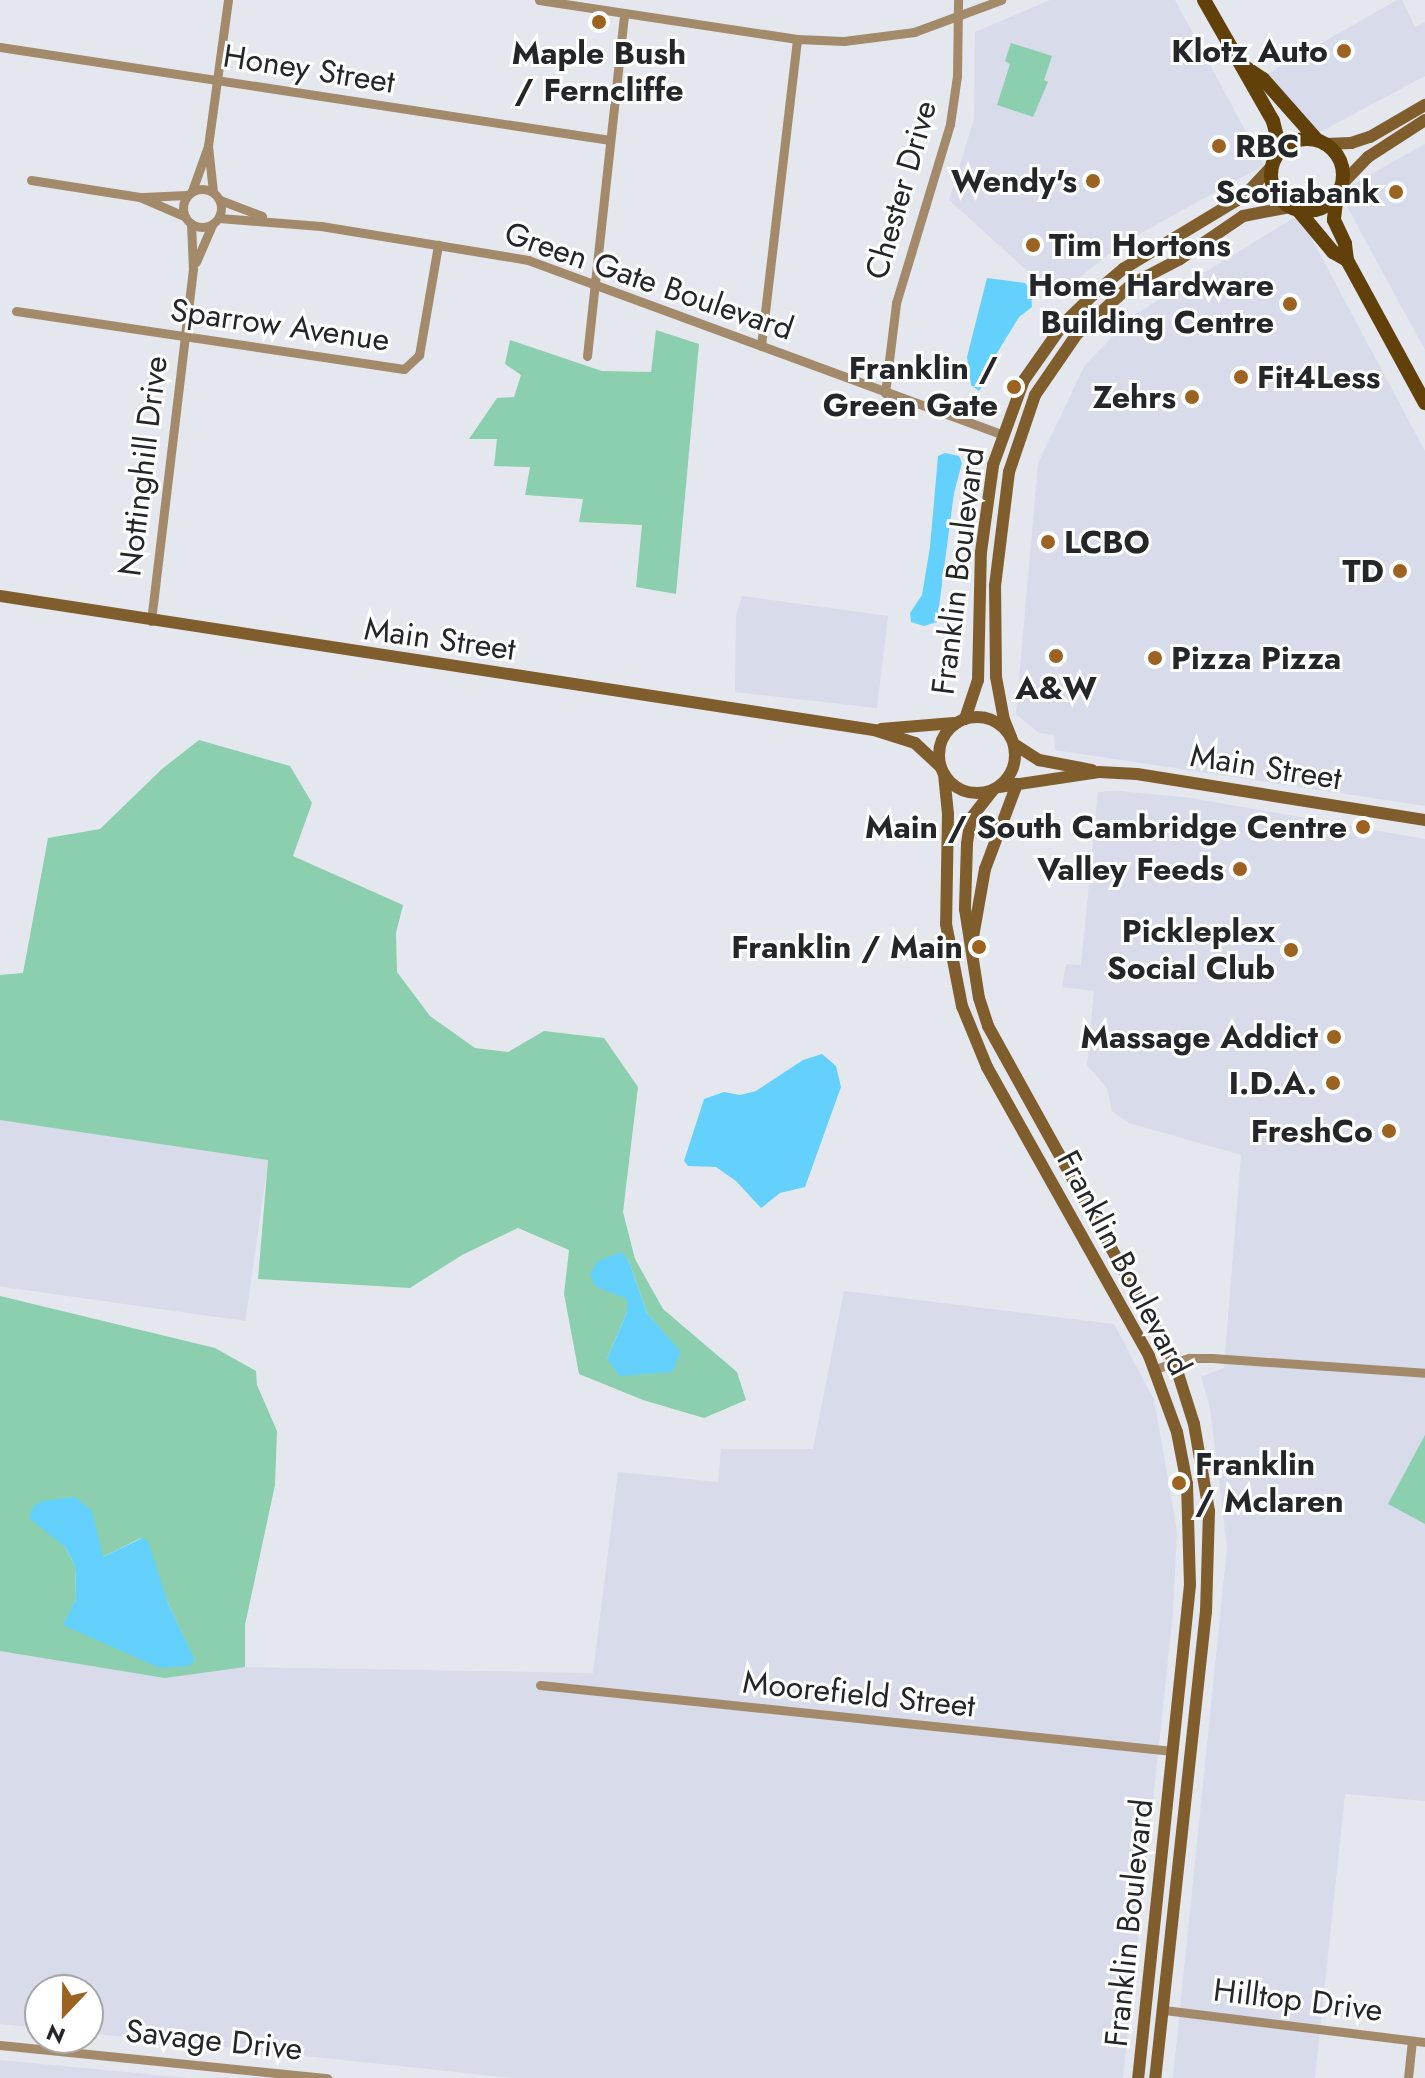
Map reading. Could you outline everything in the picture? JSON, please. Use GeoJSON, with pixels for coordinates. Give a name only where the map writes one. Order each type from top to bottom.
{"type":"FeatureCollection","features":[{"type":"Feature","properties":{"kind":"main road"},"geometry":{"type":"LineString","coordinates":[[1204,0],[1245,67],[1275,127],[1272,164],[1274,190],[1333,252],[1347,260]]}},
{"type":"Feature","properties":{"kind":"main road"},"geometry":{"type":"LineString","coordinates":[[1245,67],[1263,79],[1342,166],[1334,220],[1345,244],[1347,260],[1425,403]]}},
{"type":"Feature","properties":{"kind":"main road"},"geometry":{"type":"LineString","coordinates":[[1272,164],[1288,144],[1302,139],[1359,141],[1425,105]]}},
{"type":"Feature","properties":{"kind":"main road"},"geometry":{"type":"LineString","coordinates":[[1294,208],[1325,206],[1368,157],[1425,120]]}},
{"type":"Feature","properties":{"kind":"main road","name":"Franklin Boulevard"},"geometry":{"type":"LineString","coordinates":[[961,720],[978,680],[981,552],[993,465],[1001,434],[1036,361],[1084,302],[1123,269],[1244,196],[1272,164]]}},
{"type":"Feature","properties":{"kind":"main road","name":"Franklin Boulevard"},"geometry":{"type":"LineString","coordinates":[[1013,741],[1004,720],[992,644],[995,586],[1009,472],[1035,395],[1077,334],[1132,284],[1180,259],[1243,216],[1294,208]]}},
{"type":"Feature","properties":{"kind":"main road","name":"Main Street"},"geometry":{"type":"LineString","coordinates":[[0,596],[874,730],[915,743],[942,770]]}},
{"type":"Feature","properties":{"kind":"main road"},"geometry":{"type":"LineString","coordinates":[[986,718],[996,722],[1013,741],[1012,770],[996,788],[964,791],[942,770],[939,757],[943,737],[961,720],[986,718]]}},
{"type":"Feature","properties":{"kind":"main road","name":"Main Street"},"geometry":{"type":"LineString","coordinates":[[874,730],[932,727],[961,720]]}},
{"type":"Feature","properties":{"kind":"main road","name":"Main Street"},"geometry":{"type":"LineString","coordinates":[[1013,741],[1039,760],[1099,772],[1181,780],[1425,820]]}},
{"type":"Feature","properties":{"kind":"main road","name":"Franklin Boulevard"},"geometry":{"type":"LineString","coordinates":[[942,770],[948,814],[946,924],[962,1006],[987,1067],[1155,1369],[1177,1432],[1187,1484],[1191,1542],[1173,1751],[1138,2078]]}},
{"type":"Feature","properties":{"kind":"main road","name":"Main Street"},"geometry":{"type":"LineString","coordinates":[[996,788],[1099,772]]}},
{"type":"Feature","properties":{"kind":"main road"},"geometry":{"type":"LineString","coordinates":[[970,955],[980,888],[1017,784]]}},
{"type":"Feature","properties":{"kind":"main road","name":"Franklin Boulevard"},"geometry":{"type":"LineString","coordinates":[[996,788],[979,804],[968,829],[965,909],[970,955],[988,1026],[1174,1361],[1194,1424],[1203,1468],[1210,1567],[1155,2078]]}},
{"type":"Feature","properties":{"kind":"street"},"geometry":{"type":"LineString","coordinates":[[188,220],[183,205],[208,146],[228,0]]}},
{"type":"Feature","properties":{"kind":"street"},"geometry":{"type":"LineString","coordinates":[[539,0],[797,39],[872,39],[914,32],[1001,0]]}},
{"type":"Feature","properties":{"kind":"street","name":"Chester Drive"},"geometry":{"type":"LineString","coordinates":[[885,393],[896,303],[950,124],[957,76],[958,0]]}},
{"type":"Feature","properties":{"kind":"street"},"geometry":{"type":"LineString","coordinates":[[587,356],[624,13]]}},
{"type":"Feature","properties":{"kind":"street"},"geometry":{"type":"LineString","coordinates":[[761,346],[797,39]]}},
{"type":"Feature","properties":{"kind":"street","name":"Honey Street"},"geometry":{"type":"LineString","coordinates":[[0,47],[610,140]]}},
{"type":"Feature","properties":{"kind":"street"},"geometry":{"type":"LineString","coordinates":[[140,197],[202,227],[216,220],[217,196],[208,146]]}},
{"type":"Feature","properties":{"kind":"street"},"geometry":{"type":"LineString","coordinates":[[31,180],[140,197],[189,193],[203,188],[217,196]]}},
{"type":"Feature","properties":{"kind":"street","name":"Green Gate Boulevard"},"geometry":{"type":"LineString","coordinates":[[217,196],[268,219]]}},
{"type":"Feature","properties":{"kind":"street","name":"Green Gate Boulevard"},"geometry":{"type":"LineString","coordinates":[[216,220],[268,219],[528,260],[1001,434]]}},
{"type":"Feature","properties":{"kind":"street","name":"Nottinghill Drive"},"geometry":{"type":"LineString","coordinates":[[151,621],[193,269],[188,220]]}},
{"type":"Feature","properties":{"kind":"street","name":"Nottinghill Drive"},"geometry":{"type":"LineString","coordinates":[[193,269],[216,220]]}},
{"type":"Feature","properties":{"kind":"street","name":"Sparrow Avenue"},"geometry":{"type":"LineString","coordinates":[[16,311],[404,369],[419,355],[438,245]]}},
{"type":"Feature","properties":{"kind":"street"},"geometry":{"type":"LineString","coordinates":[[1155,1369],[1174,1361],[1234,1359],[1425,1373]]}},
{"type":"Feature","properties":{"kind":"street","name":"Moorefield Street"},"geometry":{"type":"LineString","coordinates":[[540,1685],[1173,1751]]}},
{"type":"Feature","properties":{"kind":"street","name":"Hilltop Drive"},"geometry":{"type":"LineString","coordinates":[[1164,2010],[1425,2042]]}},
{"type":"Feature","properties":{"kind":"street"},"geometry":{"type":"LineString","coordinates":[[1408,2078],[1412,2041]]}},
{"type":"Feature","properties":{"kind":"street","name":"Savage Drive"},"geometry":{"type":"LineString","coordinates":[[0,2045],[327,2078]]}},
{"type":"Feature","properties":{"kind":"shaded area"},"geometry":{"type":"Polygon","coordinates":[[[1050,0],[1175,0],[1264,165],[1125,242],[1055,296],[949,200],[974,119],[975,32],[1050,0]]]}},
{"type":"Feature","properties":{"kind":"shaded area"},"geometry":{"type":"Polygon","coordinates":[[[1397,0],[1402,0],[1415,27],[1425,22],[1425,76],[1305,140],[1267,74],[1397,0]]]}},
{"type":"Feature","properties":{"kind":"shaded area"},"geometry":{"type":"Polygon","coordinates":[[[1425,144],[1425,350],[1339,192],[1425,144]]]}},
{"type":"Feature","properties":{"kind":"shaded area"},"geometry":{"type":"Polygon","coordinates":[[[1299,215],[1425,451],[1425,806],[1055,750],[1054,735],[1039,733],[1016,714],[1038,463],[1085,365],[1134,315],[1299,215]]]}},
{"type":"Feature","properties":{"kind":"shaded area"},"geometry":{"type":"Polygon","coordinates":[[[742,596],[888,616],[877,708],[735,692],[736,616],[742,596]]]}},
{"type":"Feature","properties":{"kind":"shaded area"},"geometry":{"type":"Polygon","coordinates":[[[1098,792],[1191,798],[1425,839],[1425,1801],[1345,1794],[1315,2078],[1173,2078],[1227,1548],[1210,1408],[1201,1377],[1224,1368],[1241,1155],[1129,1123],[1112,1111],[1107,1088],[1087,1065],[1094,991],[1062,987],[1066,964],[1081,965],[1098,792]]]}},
{"type":"Feature","properties":{"kind":"shaded area"},"geometry":{"type":"Polygon","coordinates":[[[0,1120],[268,1158],[245,1321],[0,1287],[0,1120]]]}},
{"type":"Feature","properties":{"kind":"shaded area"},"geometry":{"type":"Polygon","coordinates":[[[844,1291],[1114,1324],[1154,1400],[1177,1530],[1173,1613],[1123,2078],[512,2078],[104,2035],[104,1974],[24,1974],[24,2026],[0,2024],[0,1644],[245,1667],[593,1673],[618,1472],[718,1482],[721,1449],[813,1449],[844,1291]]]}},
{"type":"Feature","properties":{"kind":"shaded area"},"geometry":{"type":"Polygon","coordinates":[[[0,2060],[188,2078],[0,2078],[0,2060]]]}},
{"type":"Feature","properties":{"kind":"green space"},"geometry":{"type":"Polygon","coordinates":[[[1011,43],[1052,56],[1044,80],[1048,82],[1033,117],[997,105],[1010,64],[1005,61],[1011,43]]]}},
{"type":"Feature","properties":{"kind":"green space"},"geometry":{"type":"Polygon","coordinates":[[[656,330],[699,344],[676,594],[636,587],[642,525],[579,522],[583,499],[525,495],[530,467],[494,466],[497,439],[469,439],[497,398],[514,397],[521,375],[505,364],[510,340],[602,371],[651,372],[656,330]]]}},
{"type":"Feature","properties":{"kind":"green space"},"geometry":{"type":"Polygon","coordinates":[[[199,740],[290,766],[312,803],[293,856],[403,905],[396,933],[397,972],[430,1016],[475,1048],[508,1052],[544,1031],[604,1038],[638,1087],[623,1212],[635,1259],[663,1309],[737,1372],[746,1400],[704,1418],[643,1400],[579,1374],[564,1294],[569,1250],[518,1228],[462,1255],[410,1288],[258,1279],[268,1160],[0,1120],[0,975],[23,973],[48,838],[100,829],[162,769],[199,740]],[[628,1259],[627,1312],[607,1359],[680,1352],[647,1313],[628,1259]]]}},
{"type":"Feature","properties":{"kind":"green space"},"geometry":{"type":"Polygon","coordinates":[[[0,1296],[215,1348],[256,1371],[257,1385],[277,1431],[275,1485],[245,1625],[245,1667],[165,1678],[0,1651],[0,1296]],[[141,1538],[103,1557],[65,1547],[75,1566],[76,1599],[64,1625],[195,1661],[141,1538]]]}},
{"type":"Feature","properties":{"kind":"green space"},"geometry":{"type":"Polygon","coordinates":[[[1425,1435],[1425,1524],[1388,1504],[1425,1435]]]}},
{"type":"Feature","properties":{"kind":"water"},"geometry":{"type":"Polygon","coordinates":[[[987,278],[1025,283],[1031,290],[1032,307],[1019,317],[997,353],[991,374],[979,391],[971,385],[967,357],[987,278]]]}},
{"type":"Feature","properties":{"kind":"water"},"geometry":{"type":"Polygon","coordinates":[[[945,453],[959,456],[962,463],[954,493],[937,622],[924,626],[911,622],[910,613],[922,595],[930,547],[938,456],[945,453]]]}},
{"type":"Feature","properties":{"kind":"water"},"geometry":{"type":"Polygon","coordinates":[[[822,1054],[836,1066],[841,1087],[805,1187],[780,1193],[761,1208],[736,1181],[716,1167],[688,1166],[684,1161],[704,1099],[724,1092],[740,1095],[756,1091],[803,1060],[822,1054]]]}},
{"type":"Feature","properties":{"kind":"water"},"geometry":{"type":"Polygon","coordinates":[[[621,1252],[628,1259],[647,1313],[681,1352],[672,1372],[620,1376],[607,1359],[627,1312],[627,1299],[595,1286],[590,1274],[598,1261],[621,1252]]]}},
{"type":"Feature","properties":{"kind":"water"},"geometry":{"type":"Polygon","coordinates":[[[75,1497],[92,1511],[103,1557],[142,1538],[148,1541],[168,1603],[195,1660],[189,1666],[160,1668],[63,1625],[76,1599],[75,1566],[65,1547],[29,1518],[34,1506],[42,1501],[75,1497]]]}},
{"type":"Feature","properties":{"kind":"place","name":"Maple Bush / Ferncliffe"},"geometry":{"type":"Point","coordinates":[599,22]}},
{"type":"Feature","properties":{"kind":"place","name":"Klotz Auto"},"geometry":{"type":"Point","coordinates":[1344,51]}},
{"type":"Feature","properties":{"kind":"place","name":"RBC"},"geometry":{"type":"Point","coordinates":[1219,146]}},
{"type":"Feature","properties":{"kind":"place","name":"Wendy's"},"geometry":{"type":"Point","coordinates":[1093,181]}},
{"type":"Feature","properties":{"kind":"place","name":"Scotiabank"},"geometry":{"type":"Point","coordinates":[1396,192]}},
{"type":"Feature","properties":{"kind":"place","name":"Tim Hortons"},"geometry":{"type":"Point","coordinates":[1033,245]}},
{"type":"Feature","properties":{"kind":"place","name":"Home Hardware Building Centre"},"geometry":{"type":"Point","coordinates":[1290,304]}},
{"type":"Feature","properties":{"kind":"place","name":"Fit4Less"},"geometry":{"type":"Point","coordinates":[1241,377]}},
{"type":"Feature","properties":{"kind":"place","name":"Franklin / Green Gate"},"geometry":{"type":"Point","coordinates":[1014,387]}},
{"type":"Feature","properties":{"kind":"place","name":"Zehrs"},"geometry":{"type":"Point","coordinates":[1192,397]}},
{"type":"Feature","properties":{"kind":"place","name":"LCBO"},"geometry":{"type":"Point","coordinates":[1048,542]}},
{"type":"Feature","properties":{"kind":"place","name":"TD"},"geometry":{"type":"Point","coordinates":[1400,571]}},
{"type":"Feature","properties":{"kind":"place","name":"A&W"},"geometry":{"type":"Point","coordinates":[1056,656]}},
{"type":"Feature","properties":{"kind":"place","name":"Pizza Pizza"},"geometry":{"type":"Point","coordinates":[1155,658]}},
{"type":"Feature","properties":{"kind":"place","name":"Main / South Cambridge Centre"},"geometry":{"type":"Point","coordinates":[1363,827]}},
{"type":"Feature","properties":{"kind":"place","name":"Valley Feeds"},"geometry":{"type":"Point","coordinates":[1240,869]}},
{"type":"Feature","properties":{"kind":"place","name":"Franklin / Main"},"geometry":{"type":"Point","coordinates":[979,947]}},
{"type":"Feature","properties":{"kind":"place","name":"Pickleplex Social Club"},"geometry":{"type":"Point","coordinates":[1291,950]}},
{"type":"Feature","properties":{"kind":"place","name":"Massage Addict"},"geometry":{"type":"Point","coordinates":[1334,1037]}},
{"type":"Feature","properties":{"kind":"place","name":"I.D.A."},"geometry":{"type":"Point","coordinates":[1333,1083]}},
{"type":"Feature","properties":{"kind":"place","name":"FreshCo"},"geometry":{"type":"Point","coordinates":[1389,1131]}},
{"type":"Feature","properties":{"kind":"place","name":"Franklin / Mclaren"},"geometry":{"type":"Point","coordinates":[1179,1483]}}]}
